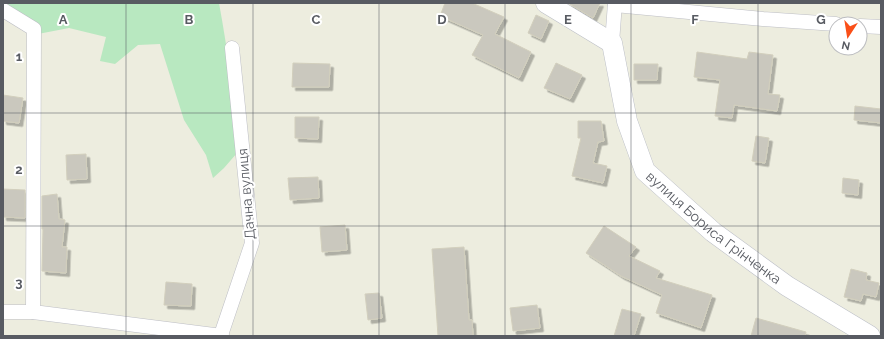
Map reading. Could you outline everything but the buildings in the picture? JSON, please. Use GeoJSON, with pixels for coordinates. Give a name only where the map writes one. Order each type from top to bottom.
{"type":"FeatureCollection","features":[{"type":"Feature","properties":{"kind":"street"},"geometry":{"type":"LineString","coordinates":[[546,3],[612,43]]}},
{"type":"Feature","properties":{"kind":"street"},"geometry":{"type":"LineString","coordinates":[[615,4],[763,19],[828,23]]}},
{"type":"Feature","properties":{"kind":"street","name":"вулиця Бориса Грінченка"},"geometry":{"type":"LineString","coordinates":[[615,4],[612,43],[627,121],[645,171],[713,232],[787,286],[870,336]]}},
{"type":"Feature","properties":{"kind":"street"},"geometry":{"type":"LineString","coordinates":[[3,10],[34,29],[33,312]]}},
{"type":"Feature","properties":{"kind":"street"},"geometry":{"type":"LineString","coordinates":[[868,26],[881,27]]}},
{"type":"Feature","properties":{"kind":"street","name":"Дачна вулиця"},"geometry":{"type":"LineString","coordinates":[[3,312],[33,312],[221,336],[252,243],[232,48]]}},
{"type":"Feature","properties":{"kind":"green space"},"geometry":{"type":"Polygon","coordinates":[[[3,3],[219,3],[231,78],[237,153],[213,178],[206,155],[184,120],[160,44],[138,45],[115,64],[100,61],[106,37],[69,28],[38,34],[3,13],[3,3]]]}}]}
